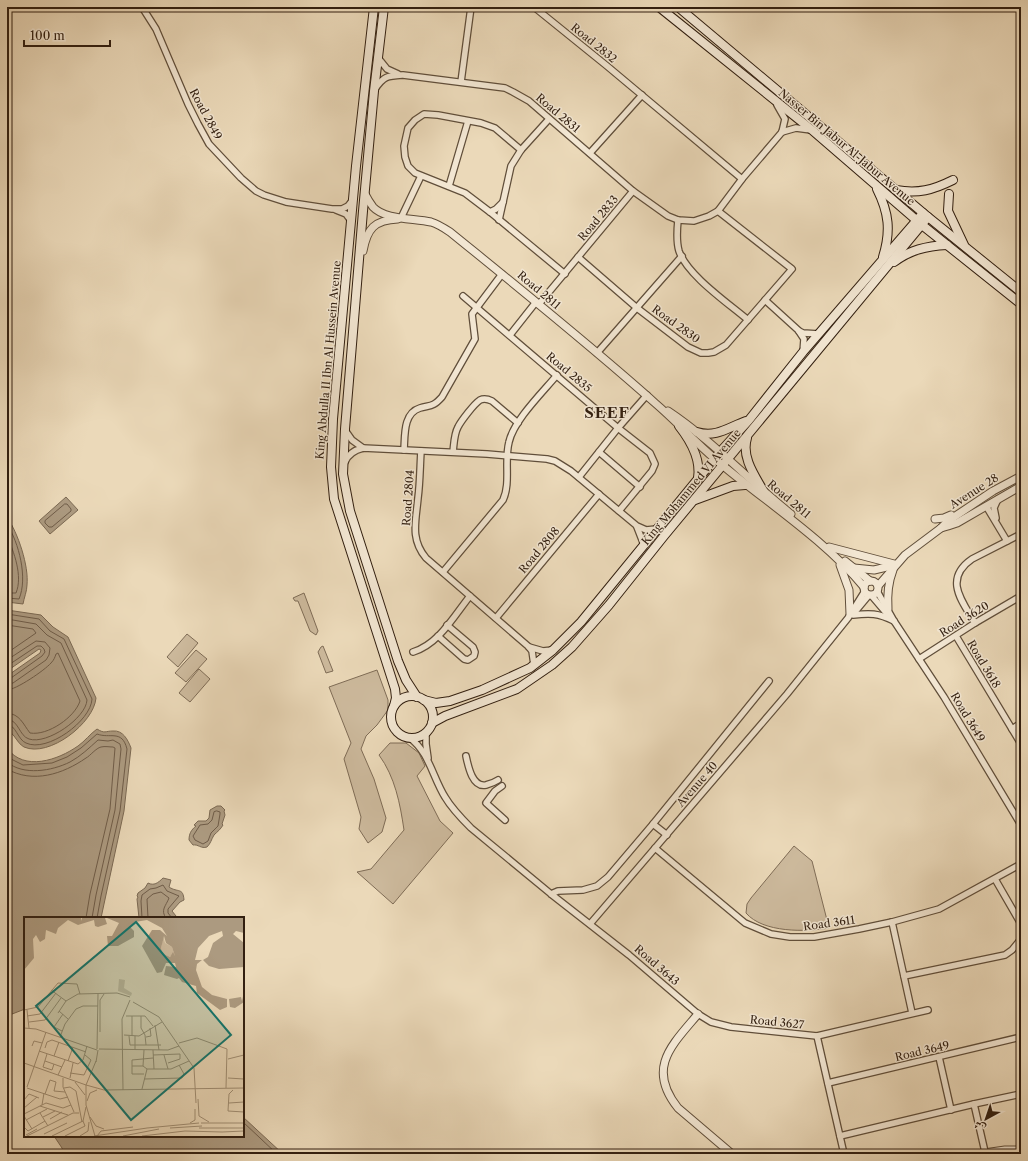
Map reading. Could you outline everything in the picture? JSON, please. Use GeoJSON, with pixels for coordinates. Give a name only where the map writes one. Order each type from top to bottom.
{"type":"FeatureCollection","features":[{"type":"Feature","properties":{"kind":"main road","name":"King Abdulla II Ibn Al Hussein Avenue"},"geometry":{"type":"LineString","coordinates":[[374,7],[352,200],[333,419],[331,459],[334,499],[395,689],[396,698],[394,706]]}},
{"type":"Feature","properties":{"kind":"main road","name":"King Abdulla II Ibn Al Hussein Avenue"},"geometry":{"type":"LineString","coordinates":[[384,7],[374,91],[358,272],[345,429],[343,474],[350,511],[398,661],[406,680],[420,698]]}},
{"type":"Feature","properties":{"kind":"main road","name":"Nasser Bin Jabur Al-Jabur Avenue"},"geometry":{"type":"LineString","coordinates":[[659,7],[812,130],[919,222],[1021,304]]}},
{"type":"Feature","properties":{"kind":"main road","name":"Nasser Bin Jabur Al-Jabur Avenue"},"geometry":{"type":"LineString","coordinates":[[678,7],[926,215],[1021,292]]}},
{"type":"Feature","properties":{"kind":"main road"},"geometry":{"type":"LineString","coordinates":[[895,189],[908,192],[918,192],[940,186],[953,180]]}},
{"type":"Feature","properties":{"kind":"main road"},"geometry":{"type":"LineString","coordinates":[[875,185],[884,203],[889,223],[887,243],[882,266]]}},
{"type":"Feature","properties":{"kind":"main road"},"geometry":{"type":"LineString","coordinates":[[949,194],[948,211],[965,247]]}},
{"type":"Feature","properties":{"kind":"main road","name":"King Mohammed VI Avenue"},"geometry":{"type":"LineString","coordinates":[[432,723],[445,716],[517,689],[552,665],[572,647],[609,605],[664,536],[747,437],[882,266],[926,215]]}},
{"type":"Feature","properties":{"kind":"main road"},"geometry":{"type":"LineString","coordinates":[[882,266],[915,250],[930,246],[947,245]]}},
{"type":"Feature","properties":{"kind":"main road","name":"King Mohammed VI Avenue"},"geometry":{"type":"LineString","coordinates":[[420,698],[436,703],[450,701],[482,690],[534,665],[553,650],[581,622],[698,478],[749,420],[818,334],[882,266]]}},
{"type":"Feature","properties":{"kind":"main road"},"geometry":{"type":"LineString","coordinates":[[697,432],[704,435],[712,435],[749,420]]}},
{"type":"Feature","properties":{"kind":"main road"},"geometry":{"type":"LineString","coordinates":[[679,426],[686,435],[694,451],[698,467],[698,478]]}},
{"type":"Feature","properties":{"kind":"main road"},"geometry":{"type":"LineString","coordinates":[[747,437],[745,445],[750,466],[764,492]]}},
{"type":"Feature","properties":{"kind":"main road"},"geometry":{"type":"LineString","coordinates":[[694,500],[733,486],[745,485]]}},
{"type":"Feature","properties":{"kind":"main road"},"geometry":{"type":"LineString","coordinates":[[412,696],[420,698],[429,704],[432,710],[432,723],[426,733],[420,737],[410,738],[402,736],[393,728],[390,716],[394,706],[401,699],[412,696]]}},
{"type":"Feature","properties":{"kind":"street","name":"Road 2849"},"geometry":{"type":"LineString","coordinates":[[142,7],[156,29],[198,124],[220,157],[256,191],[264,195],[286,202],[332,209],[346,214],[351,221]]}},
{"type":"Feature","properties":{"kind":"street"},"geometry":{"type":"LineString","coordinates":[[461,82],[471,7]]}},
{"type":"Feature","properties":{"kind":"street","name":"Road 2832"},"geometry":{"type":"LineString","coordinates":[[534,7],[642,95],[742,180]]}},
{"type":"Feature","properties":{"kind":"street","name":"Road 2831"},"geometry":{"type":"LineString","coordinates":[[378,59],[387,69],[403,75]]}},
{"type":"Feature","properties":{"kind":"street","name":"Road 2831"},"geometry":{"type":"LineString","coordinates":[[374,91],[386,77],[403,75],[505,88],[529,101],[633,191],[668,216],[678,220],[694,221],[718,211],[782,132]]}},
{"type":"Feature","properties":{"kind":"street"},"geometry":{"type":"LineString","coordinates":[[590,153],[642,95]]}},
{"type":"Feature","properties":{"kind":"street"},"geometry":{"type":"LineString","coordinates":[[773,100],[784,115],[785,119],[782,132],[796,128],[812,130]]}},
{"type":"Feature","properties":{"kind":"street"},"geometry":{"type":"LineString","coordinates":[[521,150],[495,128],[481,123],[424,114],[415,120],[408,128],[404,146],[408,166],[416,173],[465,193],[565,274]]}},
{"type":"Feature","properties":{"kind":"street"},"geometry":{"type":"LineString","coordinates":[[500,220],[511,166],[521,150],[550,119]]}},
{"type":"Feature","properties":{"kind":"street"},"geometry":{"type":"LineString","coordinates":[[449,186],[468,121]]}},
{"type":"Feature","properties":{"kind":"street"},"geometry":{"type":"LineString","coordinates":[[404,218],[422,176]]}},
{"type":"Feature","properties":{"kind":"street","name":"Road 2833"},"geometry":{"type":"LineString","coordinates":[[510,335],[537,303],[565,274],[633,191]]}},
{"type":"Feature","properties":{"kind":"street","name":"Road 2811"},"geometry":{"type":"LineString","coordinates":[[365,194],[373,207],[382,213],[431,222],[441,226],[502,274],[647,395],[714,459],[745,485],[803,529],[838,561],[867,592]]}},
{"type":"Feature","properties":{"kind":"street","name":"Road 2849"},"geometry":{"type":"LineString","coordinates":[[332,209],[345,208],[352,200]]}},
{"type":"Feature","properties":{"kind":"street"},"geometry":{"type":"LineString","coordinates":[[490,212],[504,201]]}},
{"type":"Feature","properties":{"kind":"street","name":"Road 2830"},"geometry":{"type":"LineString","coordinates":[[597,353],[637,308],[688,347],[701,353],[714,352],[726,345],[766,300],[792,268],[718,211]]}},
{"type":"Feature","properties":{"kind":"street","name":"Road 2811"},"geometry":{"type":"LineString","coordinates":[[358,272],[364,243],[368,233],[374,226],[381,222],[404,218]]}},
{"type":"Feature","properties":{"kind":"street"},"geometry":{"type":"LineString","coordinates":[[678,220],[678,242],[682,256],[699,279],[748,320]]}},
{"type":"Feature","properties":{"kind":"street"},"geometry":{"type":"LineString","coordinates":[[637,308],[682,256]]}},
{"type":"Feature","properties":{"kind":"street","name":"Road 2833"},"geometry":{"type":"LineString","coordinates":[[578,257],[637,308]]}},
{"type":"Feature","properties":{"kind":"street"},"geometry":{"type":"LineString","coordinates":[[404,450],[405,430],[409,417],[414,411],[436,404],[442,397],[475,339],[472,314],[502,274]]}},
{"type":"Feature","properties":{"kind":"street","name":"Road 2835"},"geometry":{"type":"LineString","coordinates":[[463,296],[618,428],[650,453],[655,464],[652,471],[619,511]]}},
{"type":"Feature","properties":{"kind":"street"},"geometry":{"type":"LineString","coordinates":[[766,300],[798,330],[804,339],[803,352]]}},
{"type":"Feature","properties":{"kind":"street"},"geometry":{"type":"LineString","coordinates":[[798,330],[818,334]]}},
{"type":"Feature","properties":{"kind":"street"},"geometry":{"type":"LineString","coordinates":[[443,572],[503,500],[506,490],[509,442],[518,423],[557,375]]}},
{"type":"Feature","properties":{"kind":"street"},"geometry":{"type":"LineString","coordinates":[[579,477],[618,428],[647,395]]}},
{"type":"Feature","properties":{"kind":"street"},"geometry":{"type":"LineString","coordinates":[[453,452],[458,425],[476,403],[482,399],[489,399],[492,401],[518,423]]}},
{"type":"Feature","properties":{"kind":"street","name":"Road 2811"},"geometry":{"type":"LineString","coordinates":[[657,404],[697,432],[764,492],[875,585]]}},
{"type":"Feature","properties":{"kind":"street"},"geometry":{"type":"LineString","coordinates":[[345,429],[352,440],[363,448]]}},
{"type":"Feature","properties":{"kind":"street"},"geometry":{"type":"LineString","coordinates":[[343,474],[346,459],[355,450],[363,448],[453,452],[547,459],[555,461],[579,477],[637,526],[646,530],[656,529]]}},
{"type":"Feature","properties":{"kind":"street","name":"Road 2804"},"geometry":{"type":"LineString","coordinates":[[421,451],[415,529],[417,542],[423,554],[529,647]]}},
{"type":"Feature","properties":{"kind":"street"},"geometry":{"type":"LineString","coordinates":[[599,452],[640,487]]}},
{"type":"Feature","properties":{"kind":"street","name":"Avenue 28"},"geometry":{"type":"LineString","coordinates":[[875,585],[910,551],[965,508],[1021,476]]}},
{"type":"Feature","properties":{"kind":"street","name":"Avenue 28"},"geometry":{"type":"LineString","coordinates":[[941,528],[952,525],[1021,486]]}},
{"type":"Feature","properties":{"kind":"street"},"geometry":{"type":"LineString","coordinates":[[993,491],[986,506],[1007,541]]}},
{"type":"Feature","properties":{"kind":"street","name":"Road 2808"},"geometry":{"type":"LineString","coordinates":[[496,618],[599,494]]}},
{"type":"Feature","properties":{"kind":"street"},"geometry":{"type":"LineString","coordinates":[[996,522],[994,508],[999,498]]}},
{"type":"Feature","properties":{"kind":"street"},"geometry":{"type":"LineString","coordinates":[[935,519],[944,518],[965,508]]}},
{"type":"Feature","properties":{"kind":"street"},"geometry":{"type":"LineString","coordinates":[[637,526],[644,545]]}},
{"type":"Feature","properties":{"kind":"street"},"geometry":{"type":"LineString","coordinates":[[975,623],[959,597],[957,589],[959,576],[966,563],[1021,534]]}},
{"type":"Feature","properties":{"kind":"street"},"geometry":{"type":"LineString","coordinates":[[829,547],[894,565]]}},
{"type":"Feature","properties":{"kind":"street"},"geometry":{"type":"LineString","coordinates":[[838,561],[849,590],[850,616],[865,613],[876,614],[894,621]]}},
{"type":"Feature","properties":{"kind":"street"},"geometry":{"type":"LineString","coordinates":[[852,567],[874,570],[894,565]]}},
{"type":"Feature","properties":{"kind":"street"},"geometry":{"type":"LineString","coordinates":[[888,609],[887,597],[894,565]]}},
{"type":"Feature","properties":{"kind":"street"},"geometry":{"type":"LineString","coordinates":[[866,583],[875,585],[876,593],[867,592],[866,583]]}},
{"type":"Feature","properties":{"kind":"street","name":"Road 3649"},"geometry":{"type":"LineString","coordinates":[[875,585],[894,621],[944,697],[1021,825]]}},
{"type":"Feature","properties":{"kind":"street","name":"Avenue 40"},"geometry":{"type":"LineString","coordinates":[[590,924],[787,694],[850,616],[867,592]]}},
{"type":"Feature","properties":{"kind":"street","name":"Road 3649"},"geometry":{"type":"LineString","coordinates":[[867,592],[894,621]]}},
{"type":"Feature","properties":{"kind":"street"},"geometry":{"type":"LineString","coordinates":[[413,652],[427,646],[438,636],[470,596]]}},
{"type":"Feature","properties":{"kind":"street","name":"Road 3620"},"geometry":{"type":"LineString","coordinates":[[919,659],[975,623],[1021,596]]}},
{"type":"Feature","properties":{"kind":"street"},"geometry":{"type":"LineString","coordinates":[[438,636],[464,659],[468,660],[474,656],[475,652],[473,647],[447,625]]}},
{"type":"Feature","properties":{"kind":"street","name":"Road 3618"},"geometry":{"type":"LineString","coordinates":[[956,636],[1021,744]]}},
{"type":"Feature","properties":{"kind":"street"},"geometry":{"type":"LineString","coordinates":[[529,647],[543,651],[553,650]]}},
{"type":"Feature","properties":{"kind":"street"},"geometry":{"type":"LineString","coordinates":[[529,647],[532,650],[534,665]]}},
{"type":"Feature","properties":{"kind":"street","name":"Avenue 40"},"geometry":{"type":"LineString","coordinates":[[551,894],[558,891],[583,890],[602,882],[653,824],[769,681]]}},
{"type":"Feature","properties":{"kind":"street"},"geometry":{"type":"LineString","coordinates":[[1012,729],[1021,723]]}},
{"type":"Feature","properties":{"kind":"street"},"geometry":{"type":"LineString","coordinates":[[426,733],[426,750],[433,774]]}},
{"type":"Feature","properties":{"kind":"street"},"geometry":{"type":"LineString","coordinates":[[410,738],[423,752],[445,798],[461,818],[551,894],[590,924]]}},
{"type":"Feature","properties":{"kind":"street"},"geometry":{"type":"LineString","coordinates":[[466,756],[472,777],[478,783],[483,786],[498,780]]}},
{"type":"Feature","properties":{"kind":"street"},"geometry":{"type":"LineString","coordinates":[[502,786],[495,791],[486,803],[505,820]]}},
{"type":"Feature","properties":{"kind":"street"},"geometry":{"type":"LineString","coordinates":[[653,824],[666,834]]}},
{"type":"Feature","properties":{"kind":"street","name":"Road 3611"},"geometry":{"type":"LineString","coordinates":[[655,848],[746,923],[771,934],[790,937],[814,937],[892,922],[939,909],[1021,864]]}},
{"type":"Feature","properties":{"kind":"street"},"geometry":{"type":"LineString","coordinates":[[995,879],[1021,924]]}},
{"type":"Feature","properties":{"kind":"street"},"geometry":{"type":"LineString","coordinates":[[892,922],[912,1014]]}},
{"type":"Feature","properties":{"kind":"street","name":"Road 3643"},"geometry":{"type":"LineString","coordinates":[[590,924],[629,954],[698,1014],[711,1022]]}},
{"type":"Feature","properties":{"kind":"street"},"geometry":{"type":"LineString","coordinates":[[904,976],[1005,955],[1012,950],[1021,939]]}},
{"type":"Feature","properties":{"kind":"street"},"geometry":{"type":"LineString","coordinates":[[818,1036],[928,1010]]}},
{"type":"Feature","properties":{"kind":"street"},"geometry":{"type":"LineString","coordinates":[[698,1014],[672,1045],[666,1055],[664,1072],[666,1089],[678,1108],[732,1154]]}},
{"type":"Feature","properties":{"kind":"street","name":"Road 3627"},"geometry":{"type":"LineString","coordinates":[[711,1022],[731,1027],[818,1036],[844,1154]]}},
{"type":"Feature","properties":{"kind":"street","name":"Road 3649"},"geometry":{"type":"LineString","coordinates":[[828,1084],[1021,1037]]}},
{"type":"Feature","properties":{"kind":"street"},"geometry":{"type":"LineString","coordinates":[[940,1057],[951,1110]]}},
{"type":"Feature","properties":{"kind":"street"},"geometry":{"type":"LineString","coordinates":[[840,1136],[1021,1094]]}},
{"type":"Feature","properties":{"kind":"street"},"geometry":{"type":"LineString","coordinates":[[974,1104],[985,1152]]}},
{"type":"Feature","properties":{"kind":"street"},"geometry":{"type":"LineString","coordinates":[[977,1154],[985,1152],[1021,1150]]}},
{"type":"Feature","properties":{"kind":"shaded area"},"geometry":{"type":"Polygon","coordinates":[[[304,593],[318,631],[316,635],[310,631],[298,601],[295,601],[293,598],[304,593]]]}},
{"type":"Feature","properties":{"kind":"shaded area"},"geometry":{"type":"Polygon","coordinates":[[[187,634],[198,643],[178,667],[167,657],[187,634]]]}},
{"type":"Feature","properties":{"kind":"shaded area"},"geometry":{"type":"Polygon","coordinates":[[[323,646],[333,671],[326,673],[318,652],[323,646]]]}},
{"type":"Feature","properties":{"kind":"shaded area"},"geometry":{"type":"Polygon","coordinates":[[[196,650],[207,659],[186,682],[175,673],[196,650]]]}},
{"type":"Feature","properties":{"kind":"shaded area"},"geometry":{"type":"Polygon","coordinates":[[[199,669],[210,679],[190,702],[179,693],[199,669]]]}},
{"type":"Feature","properties":{"kind":"shaded area"},"geometry":{"type":"Polygon","coordinates":[[[377,670],[388,700],[388,710],[377,725],[366,736],[361,749],[374,779],[386,818],[382,832],[368,843],[359,829],[361,817],[344,759],[351,743],[329,687],[377,670]]]}},
{"type":"Feature","properties":{"kind":"shaded area"},"geometry":{"type":"Polygon","coordinates":[[[390,743],[406,743],[419,753],[425,766],[417,776],[440,821],[453,833],[393,904],[357,872],[371,869],[404,830],[399,800],[393,781],[385,763],[379,755],[390,743]]]}},
{"type":"Feature","properties":{"kind":"shaded area"},"geometry":{"type":"Polygon","coordinates":[[[794,846],[812,861],[829,928],[785,930],[763,924],[754,920],[746,913],[747,904],[751,898],[794,846]]]}},
{"type":"Feature","properties":{"kind":"water"},"geometry":{"type":"Polygon","coordinates":[[[66,497],[78,510],[50,534],[39,521],[66,497]]]}},
{"type":"Feature","properties":{"kind":"water"},"geometry":{"type":"Polygon","coordinates":[[[7,517],[19,541],[26,569],[27,587],[23,604],[7,602],[7,517]]]}},
{"type":"Feature","properties":{"kind":"water"},"geometry":{"type":"Polygon","coordinates":[[[7,610],[41,615],[53,627],[68,637],[96,698],[93,708],[79,727],[69,736],[46,748],[34,749],[24,747],[7,726],[7,676],[40,653],[41,650],[39,649],[7,671],[7,610]]]}},
{"type":"Feature","properties":{"kind":"water"},"geometry":{"type":"Polygon","coordinates":[[[97,729],[103,732],[120,732],[127,739],[131,748],[124,811],[101,917],[24,917],[24,1009],[7,1016],[7,748],[22,760],[32,762],[41,761],[61,756],[81,744],[97,729]]]}},
{"type":"Feature","properties":{"kind":"water"},"geometry":{"type":"Polygon","coordinates":[[[217,806],[221,806],[225,810],[223,825],[214,835],[207,847],[193,845],[189,838],[191,832],[196,826],[194,825],[198,821],[206,821],[209,818],[210,810],[217,806]]]}},
{"type":"Feature","properties":{"kind":"water"},"geometry":{"type":"Polygon","coordinates":[[[163,878],[171,880],[169,887],[182,893],[184,900],[180,902],[172,911],[176,917],[139,917],[137,899],[138,893],[145,888],[148,883],[156,884],[163,878]]]}},
{"type":"Feature","properties":{"kind":"water"},"geometry":{"type":"Polygon","coordinates":[[[244,1118],[283,1154],[64,1154],[55,1137],[244,1137],[244,1118]]]}},
{"type":"Feature","properties":{"kind":"district","name":"SEEF"},"geometry":{"type":"Point","coordinates":[607,413]}}]}
